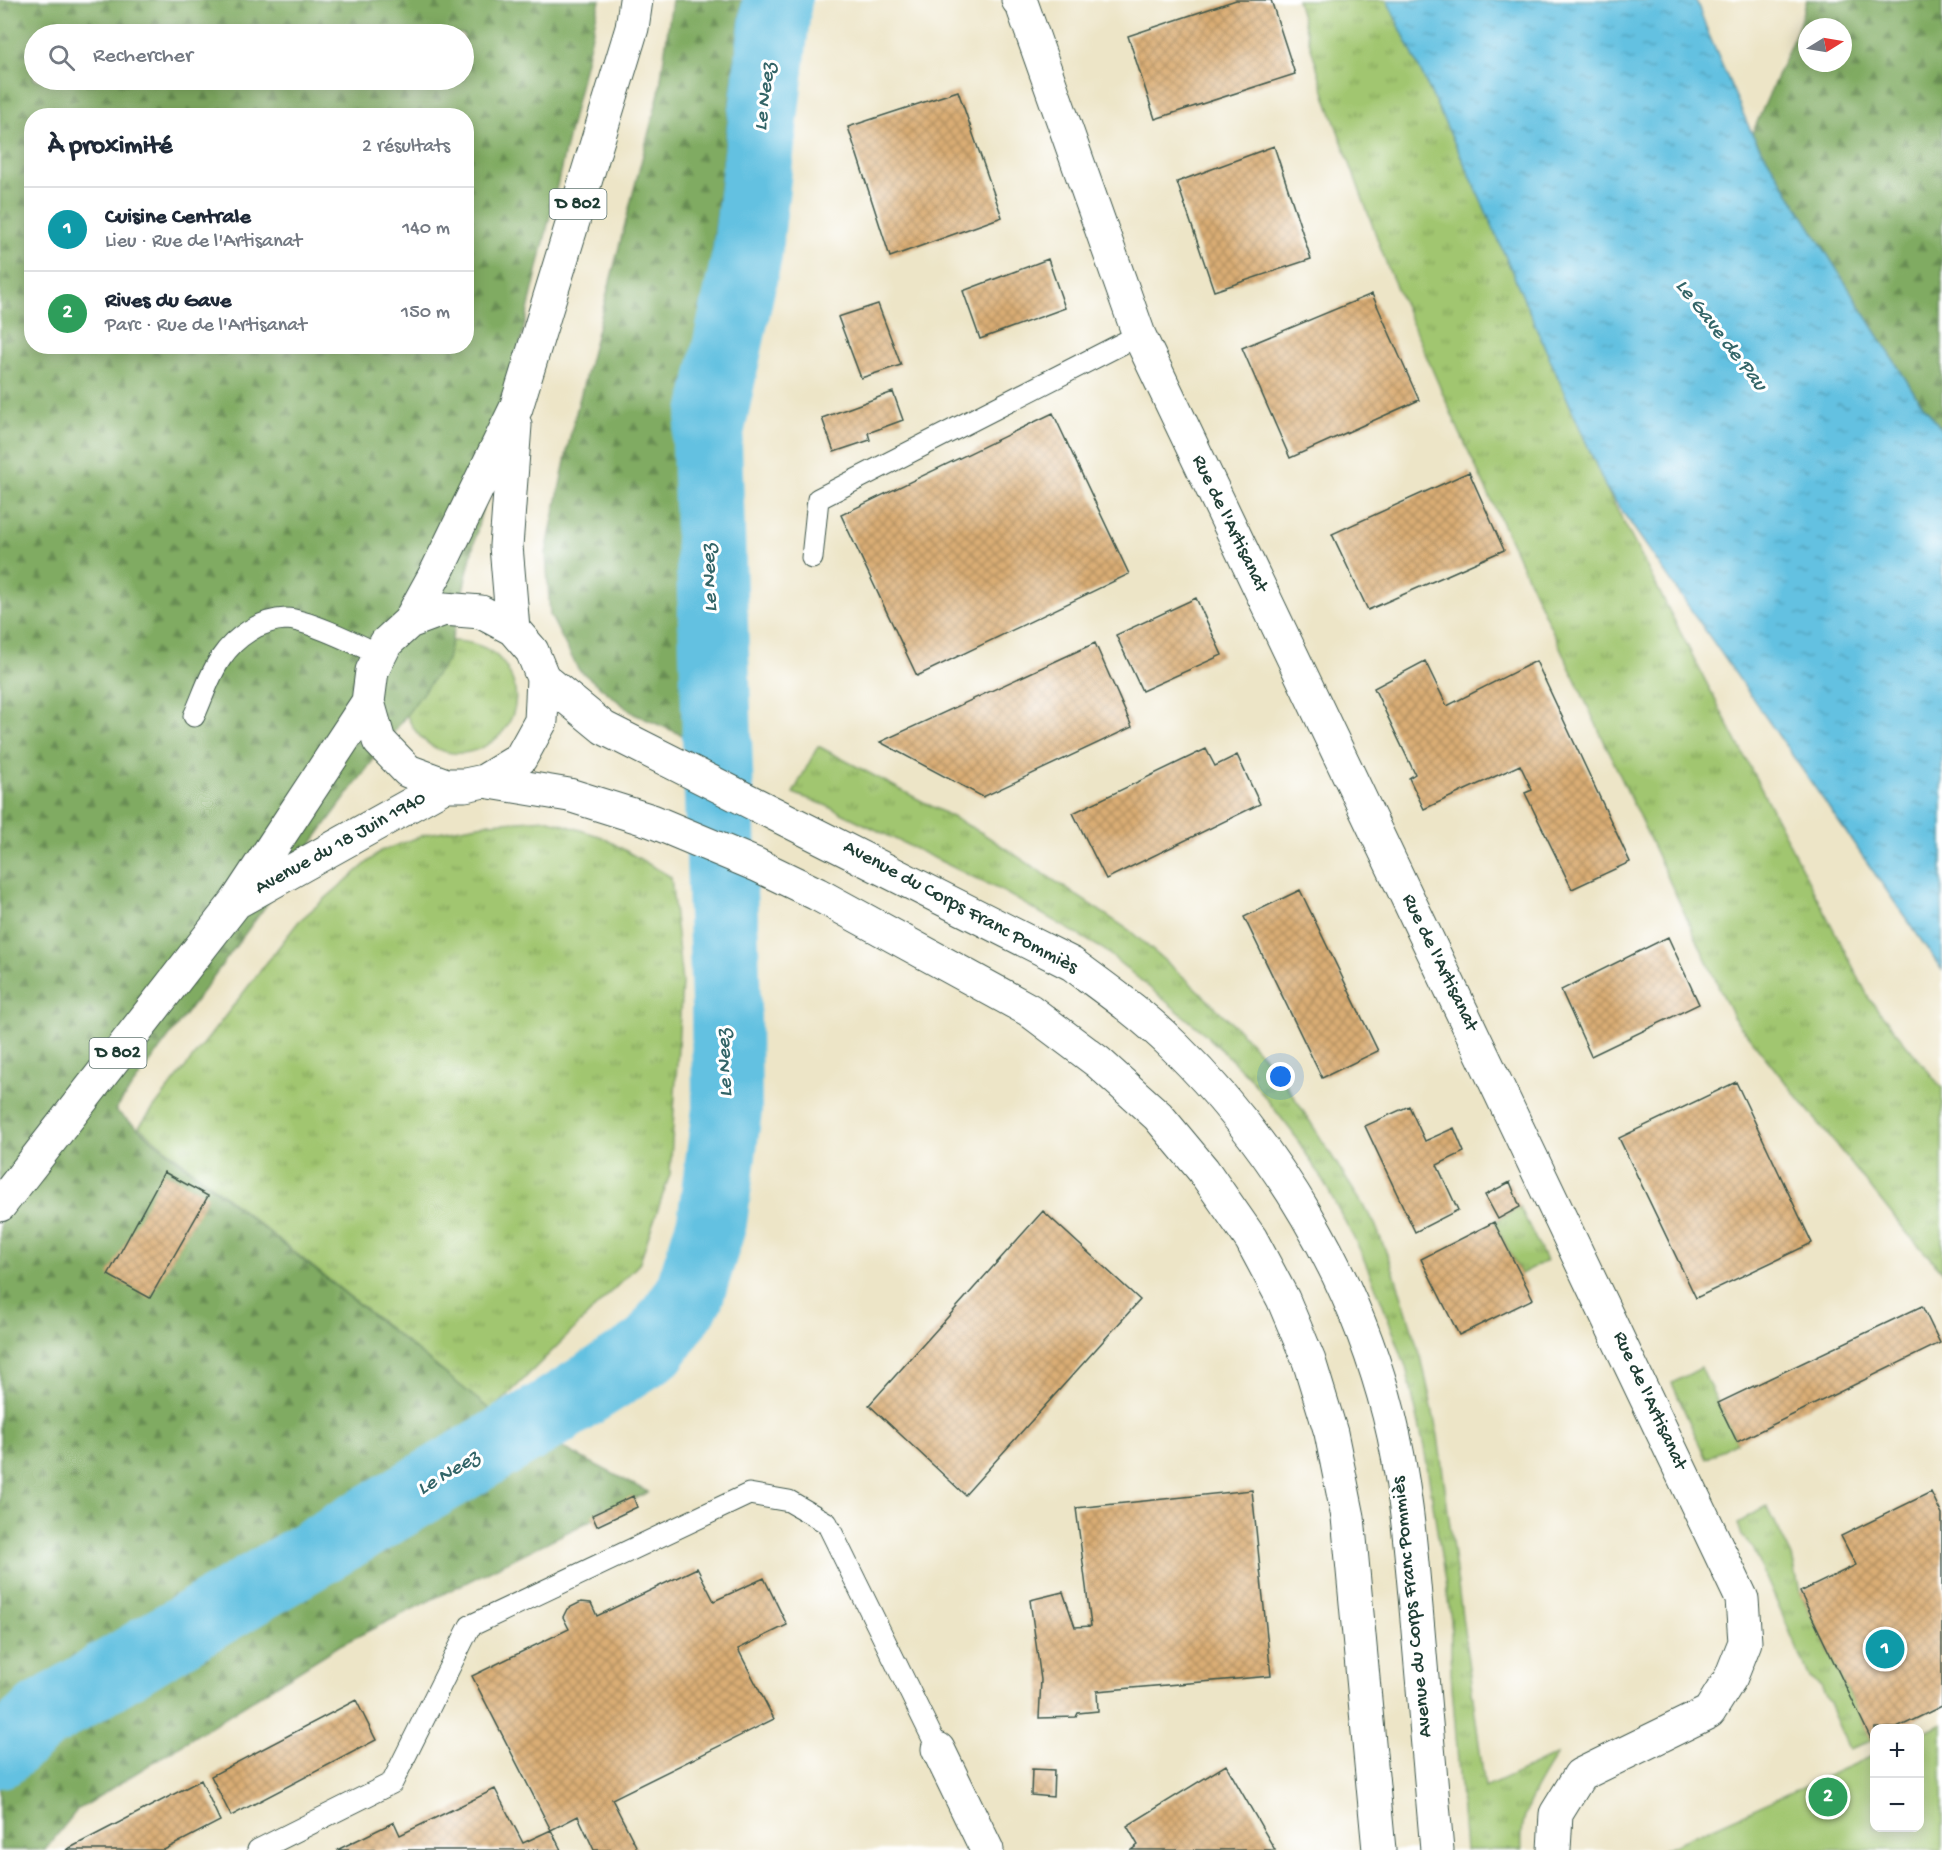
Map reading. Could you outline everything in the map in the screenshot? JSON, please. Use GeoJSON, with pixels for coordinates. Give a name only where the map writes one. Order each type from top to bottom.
{"type":"FeatureCollection","features":[{"type":"Feature","properties":{"kind":"main road","name":"D 802"},"geometry":{"type":"LineString","coordinates":[[409,622],[516,408],[632,28],[636,0]]}},
{"type":"Feature","properties":{"kind":"main road","name":"Rue de l'Artisanat"},"geometry":{"type":"LineString","coordinates":[[1018,0],[1026,15],[1138,335],[1742,1599],[1745,1642],[1731,1677],[1709,1712],[1580,1775],[1556,1814],[1554,1850]]}},
{"type":"Feature","properties":{"kind":"main road","name":"D 802"},"geometry":{"type":"LineString","coordinates":[[513,629],[506,546],[516,408]]}},
{"type":"Feature","properties":{"kind":"main road"},"geometry":{"type":"LineString","coordinates":[[444,609],[481,612],[513,629],[532,651],[543,678],[541,721],[520,759],[484,781],[465,785],[446,785],[408,771],[379,741],[368,702],[372,671],[386,643],[409,622],[444,609]]}},
{"type":"Feature","properties":{"kind":"main road","name":"Avenue du Corps Franc Pommiès"},"geometry":{"type":"LineString","coordinates":[[543,678],[604,728],[775,812],[1072,964],[1128,1006],[1172,1044],[1208,1080],[1249,1131],[1314,1229],[1343,1284],[1367,1341],[1389,1416],[1407,1507],[1437,1850]]}},
{"type":"Feature","properties":{"kind":"main road","name":"D 802"},"geometry":{"type":"LineString","coordinates":[[0,1205],[236,902],[368,702]]}},
{"type":"Feature","properties":{"kind":"main road"},"geometry":{"type":"LineString","coordinates":[[484,781],[569,795],[652,821],[758,865],[817,894],[1029,1010],[1098,1062],[1158,1116],[1203,1170],[1251,1239],[1282,1299],[1309,1361],[1331,1433],[1348,1517],[1379,1850]]}},
{"type":"Feature","properties":{"kind":"main road","name":"Avenue du 18 Juin 1940"},"geometry":{"type":"LineString","coordinates":[[236,902],[446,785]]}},
{"type":"Feature","properties":{"kind":"main road"},"geometry":{"type":"LineString","coordinates":[[938,1749],[987,1850]]}},
{"type":"Feature","properties":{"kind":"lane"},"geometry":{"type":"LineString","coordinates":[[812,558],[818,499],[1138,335]]}},
{"type":"Feature","properties":{"kind":"lane"},"geometry":{"type":"LineString","coordinates":[[194,716],[220,658],[236,639],[257,626],[286,619],[326,631],[380,655]]}},
{"type":"Feature","properties":{"kind":"lane"},"geometry":{"type":"LineString","coordinates":[[258,1850],[392,1783],[470,1626],[749,1494],[789,1501],[827,1522],[938,1749]]}},
{"type":"Feature","properties":{"kind":"green space"},"geometry":{"type":"Polygon","coordinates":[[[0,0],[600,0],[447,660],[115,1110],[492,1411],[648,1492],[340,1645],[77,1810],[45,1850],[0,1850],[0,0]]]}},
{"type":"Feature","properties":{"kind":"green space"},"geometry":{"type":"Polygon","coordinates":[[[672,0],[742,0],[712,255],[685,415],[692,739],[634,714],[578,669],[550,615],[546,553],[571,432],[659,93],[672,0]]]}},
{"type":"Feature","properties":{"kind":"green space"},"geometry":{"type":"Polygon","coordinates":[[[1297,0],[1387,0],[1474,184],[1606,488],[1870,1000],[1942,1088],[1942,1271],[1907,1233],[1733,1017],[1459,431],[1388,268],[1327,101],[1297,0]]]}},
{"type":"Feature","properties":{"kind":"green space"},"geometry":{"type":"Polygon","coordinates":[[[1807,0],[1942,0],[1942,430],[1915,394],[1752,134],[1798,27],[1798,72],[1852,72],[1852,18],[1801,18],[1807,0]]]}},
{"type":"Feature","properties":{"kind":"green space"},"geometry":{"type":"Polygon","coordinates":[[[454,641],[483,647],[496,655],[506,667],[515,693],[512,716],[500,735],[481,748],[458,753],[436,748],[416,731],[402,701],[437,644],[454,641]]]}},
{"type":"Feature","properties":{"kind":"green space"},"geometry":{"type":"Polygon","coordinates":[[[818,746],[982,833],[1129,930],[1186,979],[1241,1032],[1279,1074],[1311,1123],[1375,1224],[1394,1272],[1422,1361],[1438,1436],[1485,1788],[1556,1755],[1526,1811],[1522,1850],[1465,1850],[1451,1673],[1451,1620],[1424,1447],[1406,1367],[1359,1248],[1325,1184],[1293,1133],[1250,1078],[1204,1033],[1103,949],[1004,892],[825,805],[793,793],[818,746]]]}},
{"type":"Feature","properties":{"kind":"green space"},"geometry":{"type":"Polygon","coordinates":[[[546,819],[602,837],[671,877],[682,983],[670,1174],[639,1264],[492,1411],[139,1127],[299,921],[381,851],[427,834],[490,823],[546,819]]]}},
{"type":"Feature","properties":{"kind":"green space"},"geometry":{"type":"Polygon","coordinates":[[[1520,1207],[1546,1261],[1521,1274],[1494,1222],[1520,1207]]]}},
{"type":"Feature","properties":{"kind":"green space"},"geometry":{"type":"Polygon","coordinates":[[[1701,1368],[1737,1442],[1706,1459],[1672,1383],[1701,1368]]]}},
{"type":"Feature","properties":{"kind":"green space"},"geometry":{"type":"Polygon","coordinates":[[[1767,1506],[1792,1557],[1800,1592],[1870,1737],[1870,1742],[1849,1749],[1821,1686],[1810,1678],[1753,1548],[1742,1536],[1738,1523],[1767,1506]]]}},
{"type":"Feature","properties":{"kind":"green space"},"geometry":{"type":"Polygon","coordinates":[[[1942,1723],[1942,1850],[1662,1850],[1870,1757],[1870,1832],[1924,1832],[1924,1732],[1942,1723]]]}},
{"type":"Feature","properties":{"kind":"water","name":"Le Gave de Pau"},"geometry":{"type":"Polygon","coordinates":[[[1387,0],[1696,0],[1752,134],[1915,394],[1942,430],[1942,970],[1606,488],[1474,184],[1387,0]]]}},
{"type":"Feature","properties":{"kind":"building"},"geometry":{"type":"Polygon","coordinates":[[[1236,0],[1271,0],[1295,74],[1155,119],[1128,36],[1236,0]]]}},
{"type":"Feature","properties":{"kind":"building"},"geometry":{"type":"Polygon","coordinates":[[[958,91],[1002,217],[890,257],[848,127],[958,91]]]}},
{"type":"Feature","properties":{"kind":"building"},"geometry":{"type":"Polygon","coordinates":[[[1274,146],[1311,259],[1214,291],[1177,182],[1274,146]]]}},
{"type":"Feature","properties":{"kind":"building"},"geometry":{"type":"Polygon","coordinates":[[[1048,259],[1065,308],[980,339],[963,291],[1048,259]]]}},
{"type":"Feature","properties":{"kind":"building"},"geometry":{"type":"Polygon","coordinates":[[[1372,294],[1419,400],[1290,458],[1242,348],[1372,294]]]}},
{"type":"Feature","properties":{"kind":"building"},"geometry":{"type":"Polygon","coordinates":[[[878,304],[901,365],[861,378],[838,317],[878,304]]]}},
{"type":"Feature","properties":{"kind":"building"},"geometry":{"type":"Polygon","coordinates":[[[893,392],[903,420],[868,433],[870,440],[834,452],[822,418],[893,392]]]}},
{"type":"Feature","properties":{"kind":"building"},"geometry":{"type":"Polygon","coordinates":[[[1053,413],[1129,574],[917,676],[841,515],[1053,413]]]}},
{"type":"Feature","properties":{"kind":"building"},"geometry":{"type":"Polygon","coordinates":[[[1469,472],[1504,550],[1368,610],[1332,534],[1469,472]]]}},
{"type":"Feature","properties":{"kind":"building"},"geometry":{"type":"Polygon","coordinates":[[[1196,598],[1222,655],[1142,691],[1116,635],[1196,598]]]}},
{"type":"Feature","properties":{"kind":"building"},"geometry":{"type":"Polygon","coordinates":[[[1095,643],[1132,727],[983,797],[880,742],[1095,643]]]}},
{"type":"Feature","properties":{"kind":"building"},"geometry":{"type":"Polygon","coordinates":[[[1425,661],[1447,706],[1536,661],[1630,862],[1572,889],[1525,793],[1532,790],[1520,765],[1424,809],[1409,778],[1415,774],[1374,688],[1425,661]]]}},
{"type":"Feature","properties":{"kind":"building"},"geometry":{"type":"Polygon","coordinates":[[[1206,749],[1215,766],[1237,755],[1260,804],[1106,879],[1073,813],[1206,749]]]}},
{"type":"Feature","properties":{"kind":"building"},"geometry":{"type":"Polygon","coordinates":[[[1300,890],[1378,1051],[1322,1078],[1244,917],[1300,890]]]}},
{"type":"Feature","properties":{"kind":"building"},"geometry":{"type":"Polygon","coordinates":[[[1668,937],[1699,1004],[1591,1056],[1561,990],[1668,937]]]}},
{"type":"Feature","properties":{"kind":"building"},"geometry":{"type":"Polygon","coordinates":[[[1736,1082],[1812,1243],[1696,1298],[1619,1138],[1736,1082]]]}},
{"type":"Feature","properties":{"kind":"building"},"geometry":{"type":"Polygon","coordinates":[[[1409,1106],[1425,1141],[1454,1128],[1464,1152],[1437,1165],[1458,1210],[1415,1232],[1365,1126],[1409,1106]]]}},
{"type":"Feature","properties":{"kind":"building"},"geometry":{"type":"Polygon","coordinates":[[[164,1172],[208,1196],[150,1298],[108,1275],[164,1172]]]}},
{"type":"Feature","properties":{"kind":"building"},"geometry":{"type":"Polygon","coordinates":[[[1510,1182],[1520,1207],[1498,1219],[1485,1195],[1510,1182]]]}},
{"type":"Feature","properties":{"kind":"building"},"geometry":{"type":"Polygon","coordinates":[[[1043,1211],[1140,1300],[965,1495],[869,1405],[1043,1211]]]}},
{"type":"Feature","properties":{"kind":"building"},"geometry":{"type":"Polygon","coordinates":[[[1494,1222],[1533,1299],[1459,1335],[1421,1259],[1494,1222]]]}},
{"type":"Feature","properties":{"kind":"building"},"geometry":{"type":"Polygon","coordinates":[[[1922,1306],[1940,1343],[1737,1442],[1718,1403],[1922,1306]]]}},
{"type":"Feature","properties":{"kind":"building"},"geometry":{"type":"Polygon","coordinates":[[[1252,1490],[1271,1676],[1097,1691],[1098,1711],[1078,1713],[1076,1717],[1039,1718],[1041,1680],[1030,1600],[1063,1592],[1075,1627],[1091,1626],[1076,1508],[1252,1490]]]}},
{"type":"Feature","properties":{"kind":"building"},"geometry":{"type":"Polygon","coordinates":[[[1931,1492],[1942,1515],[1942,1706],[1905,1724],[1870,1724],[1870,1737],[1800,1592],[1856,1565],[1841,1536],[1931,1492]]]}},
{"type":"Feature","properties":{"kind":"building"},"geometry":{"type":"Polygon","coordinates":[[[633,1496],[637,1507],[597,1526],[592,1515],[633,1496]]]}},
{"type":"Feature","properties":{"kind":"building"},"geometry":{"type":"Polygon","coordinates":[[[697,1568],[714,1601],[764,1578],[787,1625],[738,1649],[774,1719],[612,1799],[638,1850],[594,1850],[578,1816],[551,1830],[472,1676],[569,1629],[563,1617],[567,1609],[581,1602],[591,1603],[597,1616],[697,1568]]]}},
{"type":"Feature","properties":{"kind":"building"},"geometry":{"type":"Polygon","coordinates":[[[356,1700],[376,1740],[231,1816],[211,1776],[356,1700]]]}},
{"type":"Feature","properties":{"kind":"building"},"geometry":{"type":"Polygon","coordinates":[[[1226,1765],[1275,1850],[1131,1850],[1138,1845],[1127,1826],[1226,1765]]]}},
{"type":"Feature","properties":{"kind":"building"},"geometry":{"type":"Polygon","coordinates":[[[1032,1769],[1054,1770],[1053,1797],[1031,1795],[1032,1769]]]}},
{"type":"Feature","properties":{"kind":"building"},"geometry":{"type":"Polygon","coordinates":[[[201,1780],[220,1821],[164,1850],[66,1850],[201,1780]]]}},
{"type":"Feature","properties":{"kind":"building"},"geometry":{"type":"Polygon","coordinates":[[[495,1789],[523,1843],[551,1830],[561,1850],[337,1850],[394,1822],[400,1835],[495,1789]]]}},
{"type":"Feature","properties":{"kind":"waterway","name":"Le Neez"},"geometry":{"type":"LineString","coordinates":[[0,1753],[42,1716],[553,1412],[653,1348],[689,1295],[712,1222],[727,1110],[726,1006],[707,442],[747,255],[777,0]]}},
{"type":"Feature","properties":{"kind":"place","name":"Cuisine Centrale"},"geometry":{"type":"Point","coordinates":[1885,1649]}},
{"type":"Feature","properties":{"kind":"place","name":"Rives du Gave"},"geometry":{"type":"Point","coordinates":[1828,1797]}}]}
